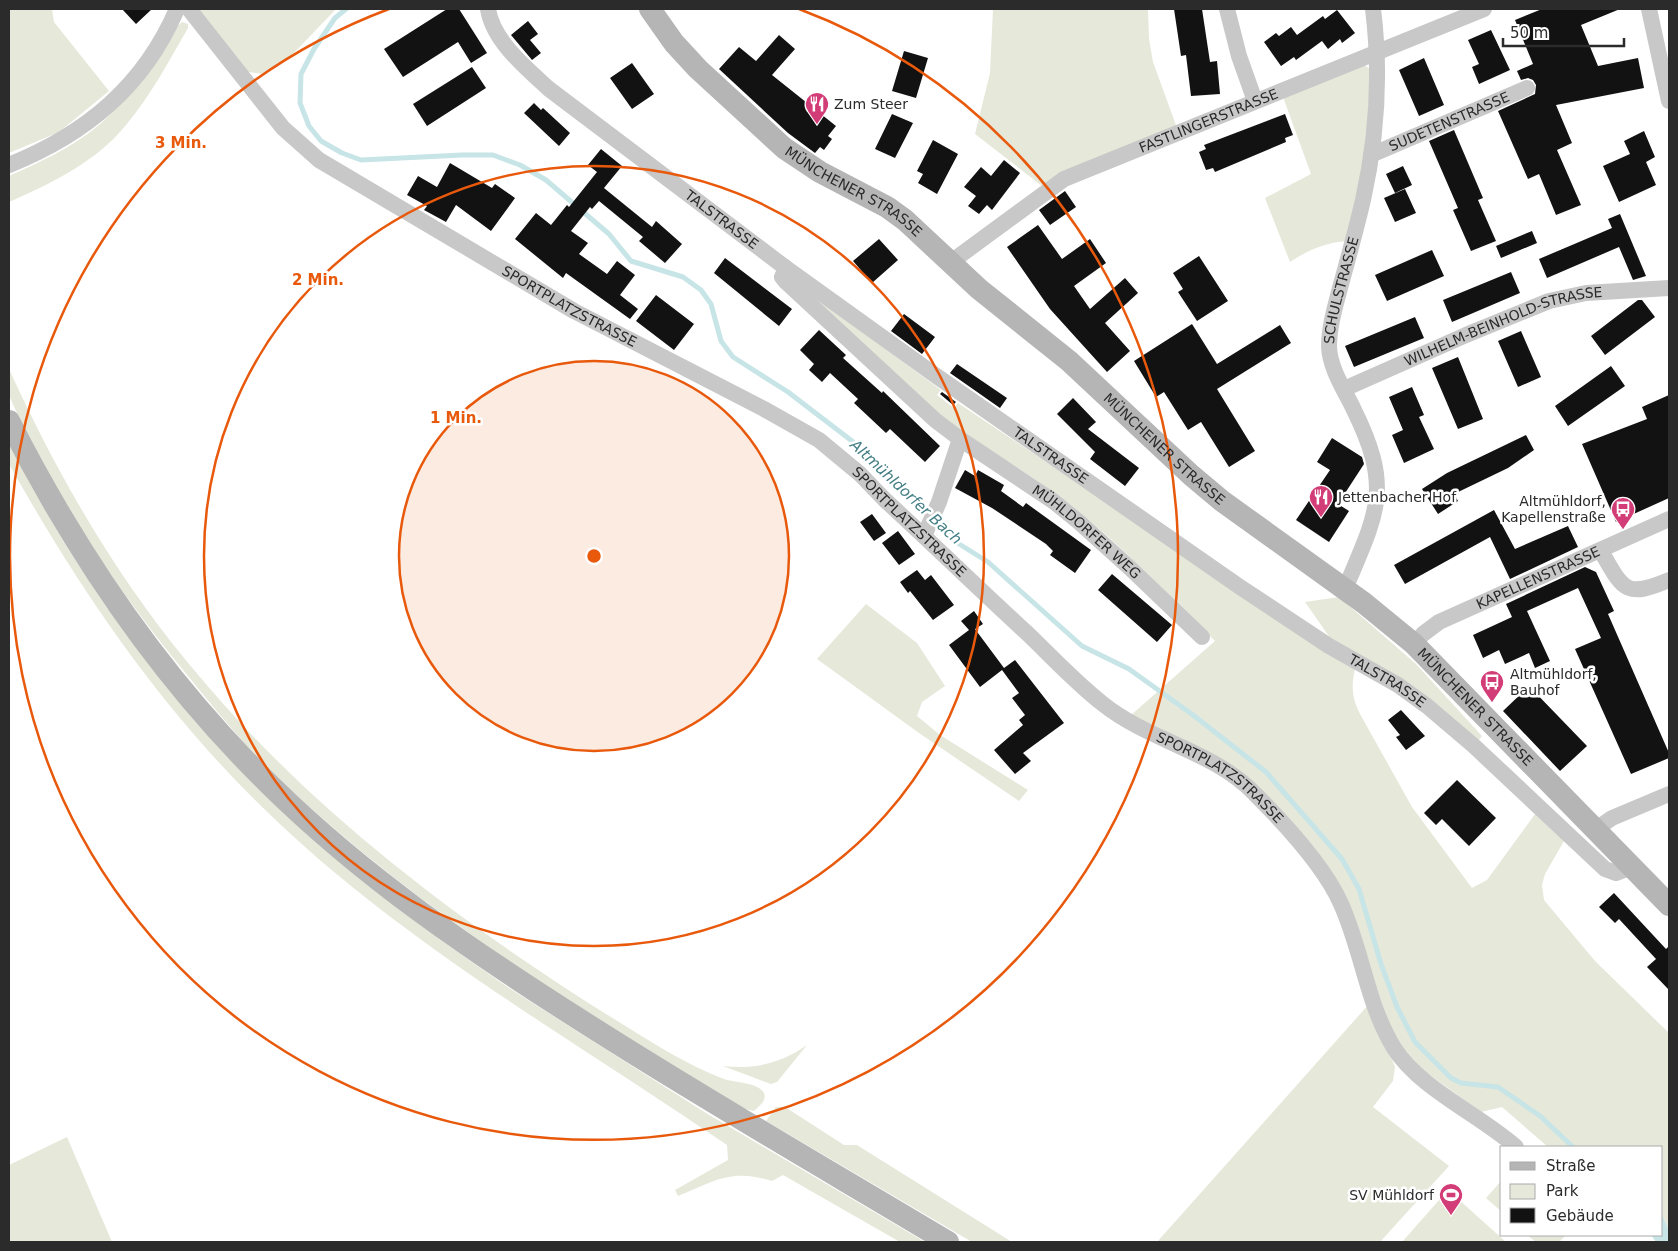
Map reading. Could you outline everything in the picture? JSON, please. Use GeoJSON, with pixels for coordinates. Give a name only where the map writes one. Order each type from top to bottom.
{"type":"FeatureCollection","features":[{"type":"Feature","properties":{"kind":"street"},"geometry":{"type":"LineString","coordinates":[[9,165],[64,140],[87,124],[121,94],[152,56],[168,30],[177,9]]}},
{"type":"Feature","properties":{"kind":"street","name":"SPORTPLATZSTRASSE"},"geometry":{"type":"LineString","coordinates":[[189,9],[283,128],[319,160],[449,239],[574,311],[764,409],[819,440],[926,532],[1105,706],[1172,744],[1219,767],[1254,792],[1321,870],[1336,893],[1346,916],[1380,1019],[1402,1058],[1426,1082],[1495,1129],[1515,1146]]}},
{"type":"Feature","properties":{"kind":"street","name":"TALSTRASSE"},"geometry":{"type":"LineString","coordinates":[[488,9],[496,30],[508,47],[528,70],[549,89],[786,268],[1240,587],[1329,646],[1398,685],[1427,706],[1474,746],[1605,869],[1616,874],[1632,867]]}},
{"type":"Feature","properties":{"kind":"street","name":"MÜNCHENER STRASSE"},"geometry":{"type":"LineString","coordinates":[[650,9],[674,43],[763,130],[803,161],[887,207],[924,236],[979,289],[1069,361],[1191,475],[1222,501],[1267,536],[1345,589],[1414,644],[1669,905]]}},
{"type":"Feature","properties":{"kind":"street"},"geometry":{"type":"LineString","coordinates":[[1227,9],[1239,56],[1255,101]]}},
{"type":"Feature","properties":{"kind":"street","name":"SCHULSTRASSE"},"geometry":{"type":"LineString","coordinates":[[1345,589],[1373,518],[1378,476],[1368,437],[1331,358],[1329,340],[1333,316],[1363,199],[1371,154],[1378,85],[1378,52],[1372,9]]}},
{"type":"Feature","properties":{"kind":"street","name":"FASTLINGERSTRASSE"},"geometry":{"type":"LineString","coordinates":[[951,262],[1064,179],[1484,9]]}},
{"type":"Feature","properties":{"kind":"street"},"geometry":{"type":"LineString","coordinates":[[1649,9],[1669,102]]}},
{"type":"Feature","properties":{"kind":"street","name":"SUDETENSTRASSE"},"geometry":{"type":"LineString","coordinates":[[1371,154],[1527,88]]}},
{"type":"Feature","properties":{"kind":"street","name":"MÜHLDORFER WEG"},"geometry":{"type":"LineString","coordinates":[[786,268],[782,276],[786,282],[907,396],[960,440],[1053,500],[1110,549],[1202,638]]}},
{"type":"Feature","properties":{"kind":"street","name":"WILHELM-BEINHOLD-STRASSE"},"geometry":{"type":"LineString","coordinates":[[1344,389],[1466,335],[1550,301],[1586,293],[1669,288]]}},
{"type":"Feature","properties":{"kind":"street"},"geometry":{"type":"LineString","coordinates":[[9,421],[42,483],[83,552],[166,668],[236,750],[273,788],[323,833],[378,880],[433,922],[538,994],[740,1118],[948,1242]]}},
{"type":"Feature","properties":{"kind":"street"},"geometry":{"type":"LineString","coordinates":[[926,532],[939,502],[960,440]]}},
{"type":"Feature","properties":{"kind":"street","name":"KAPELLENSTRASSE"},"geometry":{"type":"LineString","coordinates":[[1414,644],[1423,634],[1439,622],[1669,519]]}},
{"type":"Feature","properties":{"kind":"street"},"geometry":{"type":"LineString","coordinates":[[1601,551],[1620,581],[1627,588],[1640,591],[1669,580]]}},
{"type":"Feature","properties":{"kind":"street"},"geometry":{"type":"LineString","coordinates":[[1596,829],[1612,818],[1669,794]]}},
{"type":"Feature","properties":{"kind":"green space"},"geometry":{"type":"Polygon","coordinates":[[[9,9],[52,9],[54,22],[109,91],[59,132],[9,153],[9,9]]]}},
{"type":"Feature","properties":{"kind":"green space"},"geometry":{"type":"Polygon","coordinates":[[[199,9],[336,9],[293,54],[264,74],[248,72],[199,9]]]}},
{"type":"Feature","properties":{"kind":"green space"},"geometry":{"type":"Polygon","coordinates":[[[993,9],[1148,9],[1149,39],[1153,62],[1177,128],[1042,186],[975,134],[990,73],[993,9]]]}},
{"type":"Feature","properties":{"kind":"green space"},"geometry":{"type":"Polygon","coordinates":[[[182,22],[188,24],[188,28],[167,65],[144,102],[114,138],[87,161],[57,179],[9,202],[9,176],[67,148],[106,119],[126,97],[164,42],[182,22]]]}},
{"type":"Feature","properties":{"kind":"green space"},"geometry":{"type":"Polygon","coordinates":[[[1360,65],[1366,66],[1371,70],[1366,151],[1346,241],[1331,243],[1317,248],[1290,262],[1265,198],[1311,174],[1283,97],[1360,65]]]}},
{"type":"Feature","properties":{"kind":"green space"},"geometry":{"type":"Polygon","coordinates":[[[800,286],[941,390],[937,395],[954,408],[958,403],[1355,669],[1353,692],[1360,714],[1412,807],[1472,888],[1487,880],[1535,814],[1564,841],[1545,874],[1542,885],[1544,900],[1595,961],[1669,1033],[1669,1231],[1663,1216],[1663,1146],[1547,1146],[1502,1107],[1481,1112],[1412,1062],[1395,1041],[1352,916],[1282,815],[1130,716],[1215,641],[1093,523],[1057,495],[948,421],[881,364],[800,286]]]}},
{"type":"Feature","properties":{"kind":"green space"},"geometry":{"type":"Polygon","coordinates":[[[9,369],[27,408],[68,485],[89,522],[136,595],[189,664],[236,718],[286,769],[338,818],[393,864],[507,949],[567,989],[674,1055],[724,1079],[746,1083],[761,1089],[765,1096],[760,1105],[754,1111],[741,1108],[620,1033],[502,956],[388,873],[333,828],[280,780],[221,716],[153,632],[103,563],[52,481],[15,409],[9,395],[9,369]]]}},
{"type":"Feature","properties":{"kind":"green space"},"geometry":{"type":"Polygon","coordinates":[[[9,444],[63,541],[107,608],[175,696],[439,939],[509,988],[706,1113],[925,1242],[900,1242],[783,1175],[772,1181],[746,1176],[724,1178],[678,1196],[675,1190],[728,1160],[727,1145],[441,954],[332,870],[281,825],[240,785],[165,700],[98,609],[37,513],[9,464],[9,444]]]}},
{"type":"Feature","properties":{"kind":"green space"},"geometry":{"type":"Polygon","coordinates":[[[1339,597],[1416,664],[1482,736],[1479,740],[1333,642],[1305,602],[1339,597]]]}},
{"type":"Feature","properties":{"kind":"green space"},"geometry":{"type":"Polygon","coordinates":[[[866,604],[917,643],[945,686],[922,702],[917,716],[940,735],[1028,790],[1019,801],[919,733],[817,659],[866,604]]]}},
{"type":"Feature","properties":{"kind":"green space"},"geometry":{"type":"Polygon","coordinates":[[[1369,1004],[1395,1067],[1393,1081],[1373,1107],[1449,1166],[1380,1242],[1157,1242],[1369,1004]]]}},
{"type":"Feature","properties":{"kind":"green space"},"geometry":{"type":"Polygon","coordinates":[[[807,1045],[777,1082],[771,1084],[723,1066],[745,1067],[767,1064],[788,1056],[807,1045]]]}},
{"type":"Feature","properties":{"kind":"green space"},"geometry":{"type":"Polygon","coordinates":[[[776,1107],[785,1107],[844,1145],[857,1145],[1012,1242],[972,1242],[766,1121],[776,1107]]]}},
{"type":"Feature","properties":{"kind":"green space"},"geometry":{"type":"Polygon","coordinates":[[[67,1137],[112,1242],[9,1242],[9,1165],[67,1137]]]}},
{"type":"Feature","properties":{"kind":"green space"},"geometry":{"type":"Polygon","coordinates":[[[1500,1182],[1500,1210],[1486,1198],[1500,1182]]]}},
{"type":"Feature","properties":{"kind":"green space","name":"SV Mühldorf"},"geometry":{"type":"Polygon","coordinates":[[[1448,1190],[1506,1242],[1402,1242],[1448,1190]]]}},
{"type":"Feature","properties":{"kind":"green space"},"geometry":{"type":"Polygon","coordinates":[[[1528,1236],[1565,1236],[1559,1242],[1536,1242],[1528,1236]]]}},
{"type":"Feature","properties":{"kind":"water"},"geometry":{"type":"Polygon","coordinates":[[[1663,1216],[1669,1231],[1669,1242],[1656,1242],[1652,1236],[1663,1236],[1663,1216]]]}},
{"type":"Feature","properties":{"kind":"building"},"geometry":{"type":"Polygon","coordinates":[[[122,9],[152,9],[136,24],[122,9]]]}},
{"type":"Feature","properties":{"kind":"building"},"geometry":{"type":"Polygon","coordinates":[[[447,9],[459,9],[487,53],[471,63],[458,42],[403,77],[384,49],[447,9]]]}},
{"type":"Feature","properties":{"kind":"building"},"geometry":{"type":"Polygon","coordinates":[[[1174,9],[1202,9],[1210,62],[1217,61],[1220,94],[1191,96],[1186,55],[1181,56],[1174,9]]]}},
{"type":"Feature","properties":{"kind":"building"},"geometry":{"type":"Polygon","coordinates":[[[1542,9],[1620,9],[1581,25],[1598,66],[1638,58],[1644,88],[1556,105],[1572,143],[1557,150],[1581,205],[1556,215],[1539,174],[1528,179],[1498,111],[1535,94],[1536,85],[1533,80],[1528,78],[1521,80],[1517,71],[1533,64],[1515,20],[1542,9]]]}},
{"type":"Feature","properties":{"kind":"building"},"geometry":{"type":"Polygon","coordinates":[[[1337,10],[1355,33],[1342,43],[1340,39],[1328,49],[1322,41],[1296,60],[1294,57],[1281,66],[1264,42],[1276,33],[1279,36],[1291,27],[1297,35],[1323,16],[1325,19],[1337,10]]]}},
{"type":"Feature","properties":{"kind":"building"},"geometry":{"type":"Polygon","coordinates":[[[528,21],[538,34],[530,40],[541,53],[532,60],[511,35],[528,21]]]}},
{"type":"Feature","properties":{"kind":"building"},"geometry":{"type":"Polygon","coordinates":[[[1491,30],[1510,70],[1479,84],[1472,67],[1479,64],[1468,40],[1491,30]]]}},
{"type":"Feature","properties":{"kind":"building"},"geometry":{"type":"Polygon","coordinates":[[[779,35],[795,49],[772,75],[836,126],[828,136],[832,139],[824,150],[820,147],[815,153],[788,133],[719,69],[739,47],[756,61],[779,35]]]}},
{"type":"Feature","properties":{"kind":"building"},"geometry":{"type":"Polygon","coordinates":[[[904,51],[928,58],[916,98],[892,91],[904,51]]]}},
{"type":"Feature","properties":{"kind":"building"},"geometry":{"type":"Polygon","coordinates":[[[1424,58],[1444,105],[1419,116],[1399,70],[1424,58]]]}},
{"type":"Feature","properties":{"kind":"building"},"geometry":{"type":"Polygon","coordinates":[[[632,63],[654,94],[632,109],[610,78],[632,63]]]}},
{"type":"Feature","properties":{"kind":"building"},"geometry":{"type":"Polygon","coordinates":[[[472,67],[486,88],[427,126],[413,104],[472,67]]]}},
{"type":"Feature","properties":{"kind":"building"},"geometry":{"type":"Polygon","coordinates":[[[534,103],[541,110],[543,108],[570,133],[559,146],[524,113],[534,103]]]}},
{"type":"Feature","properties":{"kind":"building"},"geometry":{"type":"Polygon","coordinates":[[[892,114],[913,123],[895,158],[875,149],[892,114]]]}},
{"type":"Feature","properties":{"kind":"building"},"geometry":{"type":"Polygon","coordinates":[[[1285,114],[1293,135],[1285,138],[1286,142],[1215,172],[1213,168],[1206,170],[1199,152],[1206,149],[1204,145],[1285,114]]]}},
{"type":"Feature","properties":{"kind":"building"},"geometry":{"type":"Polygon","coordinates":[[[1454,130],[1483,198],[1478,200],[1496,241],[1471,251],[1453,210],[1458,208],[1429,141],[1454,130]]]}},
{"type":"Feature","properties":{"kind":"building"},"geometry":{"type":"Polygon","coordinates":[[[1644,131],[1655,157],[1646,162],[1656,185],[1619,202],[1603,166],[1630,154],[1624,141],[1644,131]]]}},
{"type":"Feature","properties":{"kind":"building"},"geometry":{"type":"Polygon","coordinates":[[[933,140],[958,154],[937,194],[918,183],[923,174],[917,171],[933,140]]]}},
{"type":"Feature","properties":{"kind":"building"},"geometry":{"type":"Polygon","coordinates":[[[601,149],[622,166],[604,188],[652,227],[656,221],[682,244],[665,263],[639,241],[643,237],[599,201],[592,209],[590,207],[571,231],[588,243],[579,254],[607,274],[617,261],[635,275],[620,295],[638,309],[630,319],[566,273],[563,278],[515,239],[536,213],[551,225],[567,205],[569,207],[597,172],[588,165],[601,149]]]}},
{"type":"Feature","properties":{"kind":"building"},"geometry":{"type":"Polygon","coordinates":[[[1004,160],[1020,173],[992,210],[987,205],[979,214],[968,206],[976,196],[964,187],[981,167],[991,176],[1004,160]]]}},
{"type":"Feature","properties":{"kind":"building"},"geometry":{"type":"Polygon","coordinates":[[[450,163],[492,188],[495,184],[515,198],[491,231],[456,205],[446,222],[424,210],[427,206],[407,195],[418,176],[437,187],[450,163]]]}},
{"type":"Feature","properties":{"kind":"building"},"geometry":{"type":"Polygon","coordinates":[[[1403,166],[1412,185],[1395,193],[1386,174],[1403,166]]]}},
{"type":"Feature","properties":{"kind":"building"},"geometry":{"type":"Polygon","coordinates":[[[1405,189],[1416,213],[1395,222],[1384,198],[1405,189]]]}},
{"type":"Feature","properties":{"kind":"building"},"geometry":{"type":"Polygon","coordinates":[[[1065,191],[1076,207],[1050,225],[1039,210],[1065,191]]]}},
{"type":"Feature","properties":{"kind":"building"},"geometry":{"type":"Polygon","coordinates":[[[1620,214],[1646,276],[1633,280],[1619,247],[1547,278],[1539,259],[1612,228],[1608,219],[1620,214]]]}},
{"type":"Feature","properties":{"kind":"building"},"geometry":{"type":"Polygon","coordinates":[[[1038,225],[1062,259],[1090,239],[1106,263],[1074,286],[1090,309],[1125,278],[1138,293],[1105,323],[1130,351],[1107,372],[1050,309],[1007,247],[1038,225]]]}},
{"type":"Feature","properties":{"kind":"building"},"geometry":{"type":"Polygon","coordinates":[[[1532,231],[1537,243],[1501,258],[1496,246],[1532,231]]]}},
{"type":"Feature","properties":{"kind":"building"},"geometry":{"type":"Polygon","coordinates":[[[879,239],[898,260],[872,283],[853,261],[879,239]]]}},
{"type":"Feature","properties":{"kind":"building"},"geometry":{"type":"Polygon","coordinates":[[[1432,250],[1444,276],[1387,301],[1375,275],[1432,250]]]}},
{"type":"Feature","properties":{"kind":"building"},"geometry":{"type":"Polygon","coordinates":[[[1199,256],[1228,301],[1197,321],[1178,292],[1183,289],[1173,273],[1199,256]]]}},
{"type":"Feature","properties":{"kind":"building"},"geometry":{"type":"Polygon","coordinates":[[[725,258],[792,309],[779,326],[714,273],[725,258]]]}},
{"type":"Feature","properties":{"kind":"building"},"geometry":{"type":"Polygon","coordinates":[[[1511,272],[1520,293],[1452,322],[1443,300],[1511,272]]]}},
{"type":"Feature","properties":{"kind":"building"},"geometry":{"type":"Polygon","coordinates":[[[656,295],[694,324],[674,350],[636,321],[656,295]]]}},
{"type":"Feature","properties":{"kind":"building"},"geometry":{"type":"Polygon","coordinates":[[[1638,300],[1642,300],[1655,317],[1605,355],[1591,336],[1638,300]]]}},
{"type":"Feature","properties":{"kind":"building"},"geometry":{"type":"Polygon","coordinates":[[[904,314],[935,337],[922,354],[891,331],[904,314]]]}},
{"type":"Feature","properties":{"kind":"building"},"geometry":{"type":"Polygon","coordinates":[[[1415,317],[1424,338],[1354,367],[1345,346],[1415,317]]]}},
{"type":"Feature","properties":{"kind":"building"},"geometry":{"type":"Polygon","coordinates":[[[1192,324],[1217,364],[1280,325],[1291,343],[1217,389],[1255,451],[1229,467],[1201,422],[1188,430],[1164,392],[1156,397],[1134,361],[1192,324]]]}},
{"type":"Feature","properties":{"kind":"building"},"geometry":{"type":"Polygon","coordinates":[[[819,330],[846,355],[843,358],[882,393],[883,391],[940,446],[925,462],[890,429],[886,433],[854,403],[858,399],[830,373],[822,382],[809,370],[814,364],[800,350],[819,330]]]}},
{"type":"Feature","properties":{"kind":"building"},"geometry":{"type":"Polygon","coordinates":[[[1521,331],[1541,377],[1518,387],[1498,341],[1521,331]]]}},
{"type":"Feature","properties":{"kind":"building"},"geometry":{"type":"Polygon","coordinates":[[[1458,357],[1483,419],[1458,429],[1432,368],[1458,357]]]}},
{"type":"Feature","properties":{"kind":"building"},"geometry":{"type":"Polygon","coordinates":[[[957,364],[1007,398],[1000,408],[950,373],[957,364]]]}},
{"type":"Feature","properties":{"kind":"building"},"geometry":{"type":"Polygon","coordinates":[[[1611,366],[1625,386],[1568,426],[1555,406],[1611,366]]]}},
{"type":"Feature","properties":{"kind":"building"},"geometry":{"type":"Polygon","coordinates":[[[1412,387],[1424,415],[1419,417],[1434,449],[1404,463],[1392,435],[1403,430],[1389,397],[1412,387]]]}},
{"type":"Feature","properties":{"kind":"building"},"geometry":{"type":"Polygon","coordinates":[[[942,392],[956,402],[953,405],[940,394],[942,392]]]}},
{"type":"Feature","properties":{"kind":"building"},"geometry":{"type":"Polygon","coordinates":[[[1669,395],[1669,498],[1616,522],[1582,444],[1647,419],[1642,407],[1669,395]]]}},
{"type":"Feature","properties":{"kind":"building"},"geometry":{"type":"Polygon","coordinates":[[[1073,398],[1096,422],[1088,429],[1139,468],[1125,486],[1090,459],[1095,452],[1057,414],[1073,398]]]}},
{"type":"Feature","properties":{"kind":"building"},"geometry":{"type":"Polygon","coordinates":[[[1526,435],[1534,450],[1508,468],[1454,494],[1458,501],[1438,514],[1422,489],[1447,473],[1526,435]]]}},
{"type":"Feature","properties":{"kind":"building"},"geometry":{"type":"Polygon","coordinates":[[[1332,438],[1362,457],[1364,464],[1338,504],[1349,511],[1329,542],[1296,520],[1330,470],[1317,462],[1332,438]]]}},
{"type":"Feature","properties":{"kind":"building"},"geometry":{"type":"Polygon","coordinates":[[[965,470],[975,476],[978,470],[1004,485],[1001,491],[1023,507],[1026,503],[1091,550],[1075,573],[1050,555],[1053,551],[1046,544],[992,508],[955,488],[965,470]]]}},
{"type":"Feature","properties":{"kind":"building"},"geometry":{"type":"Polygon","coordinates":[[[1494,510],[1515,549],[1568,526],[1578,547],[1510,579],[1490,537],[1405,584],[1394,565],[1494,510]]]}},
{"type":"Feature","properties":{"kind":"building"},"geometry":{"type":"Polygon","coordinates":[[[872,514],[886,533],[874,541],[860,522],[872,514]]]}},
{"type":"Feature","properties":{"kind":"building"},"geometry":{"type":"Polygon","coordinates":[[[898,531],[915,554],[899,565],[882,543],[898,531]]]}},
{"type":"Feature","properties":{"kind":"building"},"geometry":{"type":"Polygon","coordinates":[[[1585,567],[1596,572],[1614,611],[1608,614],[1669,753],[1669,758],[1631,774],[1575,649],[1601,638],[1578,588],[1527,611],[1550,661],[1535,668],[1529,653],[1505,664],[1499,650],[1483,658],[1473,635],[1512,617],[1506,604],[1585,567]]]}},
{"type":"Feature","properties":{"kind":"building"},"geometry":{"type":"Polygon","coordinates":[[[917,570],[925,580],[931,575],[954,605],[933,620],[910,591],[908,593],[900,582],[917,570]]]}},
{"type":"Feature","properties":{"kind":"building"},"geometry":{"type":"Polygon","coordinates":[[[1112,574],[1172,625],[1157,642],[1098,590],[1112,574]]]}},
{"type":"Feature","properties":{"kind":"building"},"geometry":{"type":"Polygon","coordinates":[[[974,611],[983,624],[975,629],[1004,668],[1015,660],[1064,723],[1023,753],[1031,761],[1015,774],[994,750],[1023,725],[1019,720],[1025,715],[1012,698],[1019,693],[1002,670],[980,687],[949,645],[969,630],[961,621],[974,611]]]}},
{"type":"Feature","properties":{"kind":"building"},"geometry":{"type":"Polygon","coordinates":[[[1529,686],[1587,746],[1560,771],[1503,711],[1529,686]]]}},
{"type":"Feature","properties":{"kind":"building"},"geometry":{"type":"Polygon","coordinates":[[[1401,710],[1425,736],[1406,750],[1396,737],[1400,735],[1388,720],[1401,710]]]}},
{"type":"Feature","properties":{"kind":"building"},"geometry":{"type":"Polygon","coordinates":[[[1457,780],[1496,818],[1469,846],[1442,819],[1436,825],[1424,813],[1457,780]]]}},
{"type":"Feature","properties":{"kind":"building"},"geometry":{"type":"Polygon","coordinates":[[[1614,893],[1666,949],[1669,946],[1669,990],[1647,967],[1656,959],[1619,919],[1615,923],[1599,907],[1614,893]]]}},
{"type":"Feature","properties":{"kind":"waterway","name":"Altmühldorfer Bach"},"geometry":{"type":"LineString","coordinates":[[346,9],[335,18],[314,49],[301,74],[300,103],[309,126],[321,141],[342,153],[361,160],[493,155],[520,165],[546,180],[609,234],[631,261],[683,277],[701,290],[711,304],[721,341],[733,357],[788,392],[852,441],[956,542],[988,562],[1082,646],[1129,669],[1193,715],[1266,772],[1342,859],[1359,889],[1381,964],[1397,1007],[1415,1042],[1451,1078],[1461,1083],[1498,1087],[1540,1116],[1572,1146]]}},
{"type":"Feature","properties":{"kind":"place","name":"Zum Steer"},"geometry":{"type":"Point","coordinates":[817,125]}},
{"type":"Feature","properties":{"kind":"place","name":"Jettenbacher Hof"},"geometry":{"type":"Point","coordinates":[1321,518]}},
{"type":"Feature","properties":{"kind":"place","name":"Altmühldorf, Kapellenstraße"},"geometry":{"type":"Point","coordinates":[1623,530]}},
{"type":"Feature","properties":{"kind":"place","name":"Altmühldorf, Bauhof"},"geometry":{"type":"Point","coordinates":[1492,703]}},
{"type":"Feature","properties":{"kind":"place","name":"SV Mühldorf"},"geometry":{"type":"Point","coordinates":[1451,1216]}}]}
